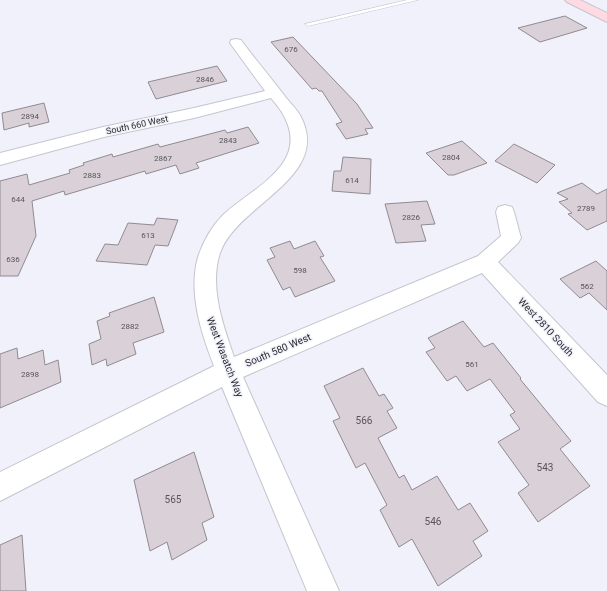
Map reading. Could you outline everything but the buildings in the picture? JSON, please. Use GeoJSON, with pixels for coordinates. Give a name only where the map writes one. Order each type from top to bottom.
{"type":"FeatureCollection","features":[{"type":"Feature","properties":{"kind":"main road"},"geometry":{"type":"LineString","coordinates":[[571,0],[607,18]]}},
{"type":"Feature","properties":{"kind":"street","name":"West Wasatch Way"},"geometry":{"type":"LineString","coordinates":[[236,43],[294,117],[298,131],[298,147],[294,157],[280,178],[230,220],[214,241],[207,262],[205,288],[208,314],[229,371],[323,591]]}},
{"type":"Feature","properties":{"kind":"street","name":"South 660 West"},"geometry":{"type":"LineString","coordinates":[[0,159],[103,132],[275,93]]}},
{"type":"Feature","properties":{"kind":"street","name":"South 580 West"},"geometry":{"type":"LineString","coordinates":[[0,487],[229,371],[485,262],[511,238],[504,212]]}},
{"type":"Feature","properties":{"kind":"street","name":"West 2810 South"},"geometry":{"type":"LineString","coordinates":[[485,262],[607,393]]}},
{"type":"Feature","properties":{"kind":"lane"},"geometry":{"type":"LineString","coordinates":[[308,24],[415,0]]}}]}
